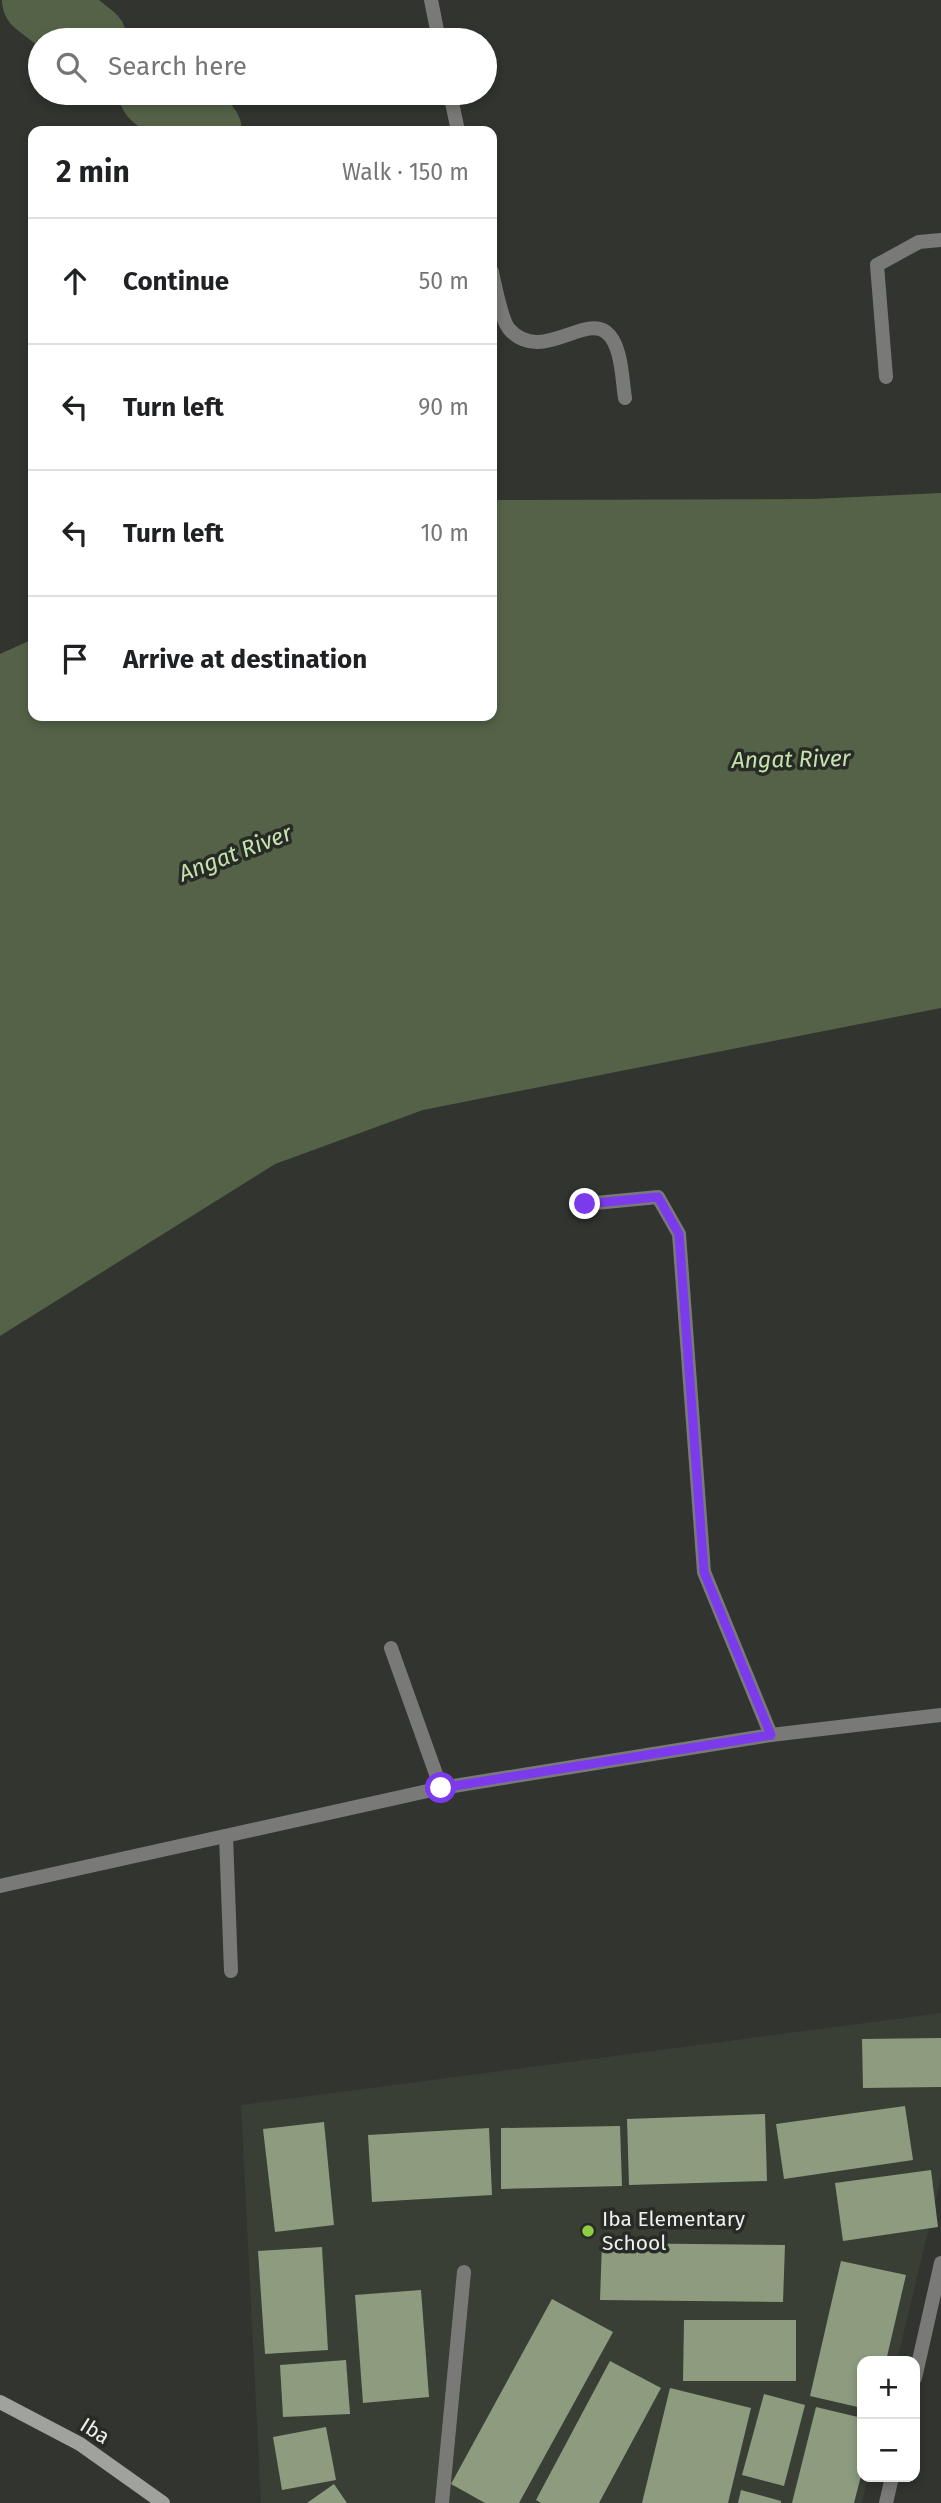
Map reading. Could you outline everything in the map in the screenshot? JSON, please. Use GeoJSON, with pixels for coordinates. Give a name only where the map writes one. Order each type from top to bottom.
{"type":"FeatureCollection","features":[{"type":"Feature","properties":{"kind":"main road","name":"Iba"},"geometry":{"type":"LineString","coordinates":[[0,2402],[80,2444],[163,2503]]}},
{"type":"Feature","properties":{"kind":"street"},"geometry":{"type":"LineString","coordinates":[[430,0],[436,28]]}},
{"type":"Feature","properties":{"kind":"street"},"geometry":{"type":"LineString","coordinates":[[453,105],[457,126]]}},
{"type":"Feature","properties":{"kind":"street"},"geometry":{"type":"LineString","coordinates":[[886,377],[877,265],[919,242],[941,240]]}},
{"type":"Feature","properties":{"kind":"street"},"geometry":{"type":"LineString","coordinates":[[497,290],[508,328],[522,338],[545,342],[593,328],[606,332],[616,347],[625,398]]}},
{"type":"Feature","properties":{"kind":"street"},"geometry":{"type":"LineString","coordinates":[[585,1204],[658,1197],[679,1234],[704,1572],[771,1735]]}},
{"type":"Feature","properties":{"kind":"street"},"geometry":{"type":"LineString","coordinates":[[391,1648],[441,1788]]}},
{"type":"Feature","properties":{"kind":"street"},"geometry":{"type":"LineString","coordinates":[[0,1886],[441,1788],[771,1735],[941,1715]]}},
{"type":"Feature","properties":{"kind":"street"},"geometry":{"type":"LineString","coordinates":[[226,1836],[231,1971]]}},
{"type":"Feature","properties":{"kind":"street"},"geometry":{"type":"LineString","coordinates":[[920,2356],[941,2263]]}},
{"type":"Feature","properties":{"kind":"street"},"geometry":{"type":"LineString","coordinates":[[442,2503],[464,2273]]}},
{"type":"Feature","properties":{"kind":"street"},"geometry":{"type":"LineString","coordinates":[[886,2503],[891,2482]]}},
{"type":"Feature","properties":{"kind":"shaded area","name":"Iba Elementary School"},"geometry":{"type":"Polygon","coordinates":[[[941,2013],[941,2177],[898,2356],[857,2356],[857,2482],[867,2482],[862,2503],[261,2503],[241,2105],[941,2013]]]}},
{"type":"Feature","properties":{"kind":"water"},"geometry":{"type":"Polygon","coordinates":[[[941,493],[941,1008],[423,1110],[275,1164],[0,1336],[0,654],[28,641],[28,721],[497,721],[497,500],[813,499],[941,493]]]}},
{"type":"Feature","properties":{"kind":"building"},"geometry":{"type":"Polygon","coordinates":[[[941,2038],[941,2087],[863,2088],[862,2039],[941,2038]]]}},
{"type":"Feature","properties":{"kind":"building"},"geometry":{"type":"Polygon","coordinates":[[[905,2106],[913,2160],[784,2179],[776,2124],[905,2106]]]}},
{"type":"Feature","properties":{"kind":"building"},"geometry":{"type":"Polygon","coordinates":[[[765,2114],[767,2181],[629,2185],[627,2119],[765,2114]]]}},
{"type":"Feature","properties":{"kind":"building"},"geometry":{"type":"Polygon","coordinates":[[[324,2122],[334,2225],[275,2232],[263,2129],[324,2122]]]}},
{"type":"Feature","properties":{"kind":"building"},"geometry":{"type":"Polygon","coordinates":[[[620,2126],[622,2186],[501,2189],[501,2128],[620,2126]]]}},
{"type":"Feature","properties":{"kind":"building"},"geometry":{"type":"Polygon","coordinates":[[[489,2128],[492,2195],[372,2202],[368,2135],[489,2128]]]}},
{"type":"Feature","properties":{"kind":"building"},"geometry":{"type":"Polygon","coordinates":[[[931,2170],[938,2227],[843,2241],[835,2183],[931,2170]]]}},
{"type":"Feature","properties":{"kind":"building"},"geometry":{"type":"Polygon","coordinates":[[[602,2243],[785,2245],[783,2302],[600,2300],[602,2243]]]}},
{"type":"Feature","properties":{"kind":"building"},"geometry":{"type":"Polygon","coordinates":[[[322,2247],[328,2350],[265,2354],[258,2251],[322,2247]]]}},
{"type":"Feature","properties":{"kind":"building"},"geometry":{"type":"Polygon","coordinates":[[[841,2261],[906,2275],[887,2356],[857,2356],[857,2407],[810,2396],[841,2261]]]}},
{"type":"Feature","properties":{"kind":"building"},"geometry":{"type":"Polygon","coordinates":[[[421,2290],[429,2397],[363,2403],[355,2295],[421,2290]]]}},
{"type":"Feature","properties":{"kind":"building"},"geometry":{"type":"Polygon","coordinates":[[[552,2299],[613,2332],[519,2503],[485,2503],[451,2484],[552,2299]]]}},
{"type":"Feature","properties":{"kind":"building"},"geometry":{"type":"Polygon","coordinates":[[[684,2320],[796,2320],[796,2381],[683,2381],[684,2320]]]}},
{"type":"Feature","properties":{"kind":"building"},"geometry":{"type":"Polygon","coordinates":[[[346,2360],[350,2414],[283,2417],[280,2365],[346,2360]]]}},
{"type":"Feature","properties":{"kind":"building"},"geometry":{"type":"Polygon","coordinates":[[[610,2361],[661,2388],[599,2503],[541,2503],[536,2500],[610,2361]]]}},
{"type":"Feature","properties":{"kind":"building"},"geometry":{"type":"Polygon","coordinates":[[[670,2388],[751,2408],[728,2503],[642,2503],[670,2388]]]}},
{"type":"Feature","properties":{"kind":"building"},"geometry":{"type":"Polygon","coordinates":[[[764,2394],[805,2405],[784,2486],[742,2475],[764,2394]]]}},
{"type":"Feature","properties":{"kind":"building"},"geometry":{"type":"Polygon","coordinates":[[[816,2407],[857,2417],[857,2482],[859,2482],[854,2503],[792,2503],[816,2407]]]}},
{"type":"Feature","properties":{"kind":"building"},"geometry":{"type":"Polygon","coordinates":[[[326,2427],[336,2480],[282,2490],[273,2437],[326,2427]]]}},
{"type":"Feature","properties":{"kind":"building"},"geometry":{"type":"Polygon","coordinates":[[[334,2484],[347,2503],[307,2503],[334,2484]]]}},
{"type":"Feature","properties":{"kind":"building"},"geometry":{"type":"Polygon","coordinates":[[[741,2490],[781,2501],[781,2503],[738,2503],[741,2490]]]}},
{"type":"Feature","properties":{"kind":"waterway","name":"Angat River"},"geometry":{"type":"LineString","coordinates":[[39,0],[75,28]]}},
{"type":"Feature","properties":{"kind":"waterway","name":"Angat River"},"geometry":{"type":"LineString","coordinates":[[171,105],[199,126]]}},
{"type":"Feature","properties":{"kind":"place","name":"Iba Elementary School"},"geometry":{"type":"Point","coordinates":[588,2231]}},
{"type":"Feature","properties":{"kind":"route"},"geometry":{"type":"LineString","coordinates":[[441,1788],[771,1735],[704,1572],[679,1234],[658,1197],[585,1204]]}}]}
